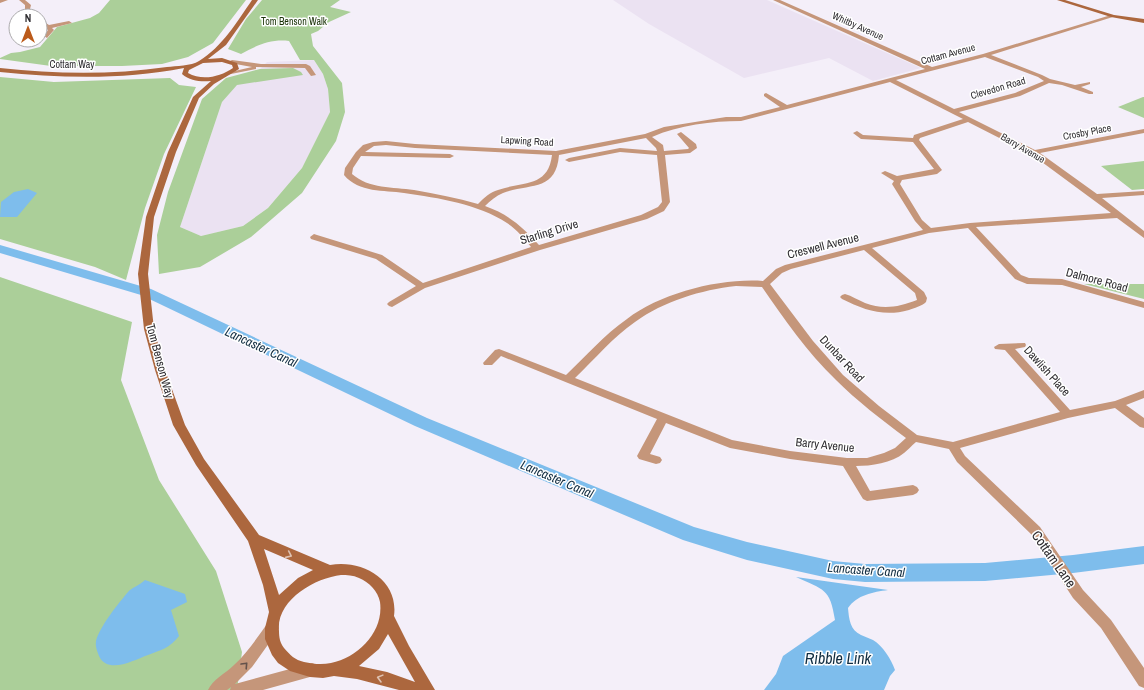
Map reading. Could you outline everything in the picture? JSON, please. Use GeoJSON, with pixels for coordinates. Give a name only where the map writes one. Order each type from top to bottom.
{"type":"FeatureCollection","features":[{"type":"Feature","properties":{"kind":"main road"},"geometry":{"type":"LineString","coordinates":[[196,98],[195,87],[186,77],[184,72],[186,69],[224,44],[255,0]]}},
{"type":"Feature","properties":{"kind":"main road"},"geometry":{"type":"LineString","coordinates":[[1060,0],[1113,16],[1144,21]]}},
{"type":"Feature","properties":{"kind":"main road"},"geometry":{"type":"LineString","coordinates":[[186,77],[202,79],[226,75],[236,69],[236,66],[225,54],[224,44]]}},
{"type":"Feature","properties":{"kind":"main road","name":"Cottam Way"},"geometry":{"type":"LineString","coordinates":[[144,72],[215,60],[230,61]]}},
{"type":"Feature","properties":{"kind":"main road","name":"Cottam Way"},"geometry":{"type":"LineString","coordinates":[[0,70],[67,74],[144,72],[174,75]]}},
{"type":"Feature","properties":{"kind":"main road","name":"Tom Benson Way"},"geometry":{"type":"LineString","coordinates":[[226,75],[212,83],[196,98],[172,152],[150,217],[143,274],[149,329],[160,370],[179,425],[200,462],[254,539],[270,585],[276,612]]}},
{"type":"Feature","properties":{"kind":"main road"},"geometry":{"type":"LineString","coordinates":[[254,539],[330,571]]}},
{"type":"Feature","properties":{"kind":"main road"},"geometry":{"type":"LineString","coordinates":[[331,670],[351,663],[368,650],[381,635],[388,618],[388,606],[384,591],[374,579],[359,572],[341,570],[330,571],[313,576],[297,585],[284,597],[276,612],[272,628],[274,643],[281,657],[294,666],[312,670],[352,671],[372,675],[417,690]]}},
{"type":"Feature","properties":{"kind":"main road"},"geometry":{"type":"LineString","coordinates":[[388,618],[404,651],[428,690]]}},
{"type":"Feature","properties":{"kind":"street"},"geometry":{"type":"LineString","coordinates":[[0,1],[5,0]]}},
{"type":"Feature","properties":{"kind":"street"},"geometry":{"type":"LineString","coordinates":[[22,0],[28,5],[27,8]]}},
{"type":"Feature","properties":{"kind":"street","name":"Whitby Avenue"},"geometry":{"type":"LineString","coordinates":[[776,0],[931,69]]}},
{"type":"Feature","properties":{"kind":"street","name":"Cottam Avenue"},"geometry":{"type":"LineString","coordinates":[[741,119],[931,69],[1113,16]]}},
{"type":"Feature","properties":{"kind":"street"},"geometry":{"type":"LineString","coordinates":[[48,34],[51,30],[49,27],[69,23]]}},
{"type":"Feature","properties":{"kind":"street","name":"Clevedon Road"},"geometry":{"type":"LineString","coordinates":[[985,54],[1040,76],[1048,81],[1063,83],[1091,93]]}},
{"type":"Feature","properties":{"kind":"street"},"geometry":{"type":"LineString","coordinates":[[230,61],[268,66],[306,66],[313,75]]}},
{"type":"Feature","properties":{"kind":"street"},"geometry":{"type":"LineString","coordinates":[[226,75],[268,66]]}},
{"type":"Feature","properties":{"kind":"street","name":"Barry Avenue"},"geometry":{"type":"LineString","coordinates":[[891,80],[1034,152],[1095,196],[1144,235]]}},
{"type":"Feature","properties":{"kind":"street","name":"Clevedon Road"},"geometry":{"type":"LineString","coordinates":[[953,111],[1014,95],[1044,85],[1048,81]]}},
{"type":"Feature","properties":{"kind":"street"},"geometry":{"type":"LineString","coordinates":[[1075,87],[1088,83]]}},
{"type":"Feature","properties":{"kind":"street"},"geometry":{"type":"LineString","coordinates":[[766,95],[787,108]]}},
{"type":"Feature","properties":{"kind":"street","name":"Lapwing Road"},"geometry":{"type":"LineString","coordinates":[[537,248],[511,221],[480,207],[423,194],[361,185],[348,175],[349,168],[366,147],[374,144],[386,143],[415,146],[556,153],[646,136],[664,129],[686,124],[726,119],[741,119]]}},
{"type":"Feature","properties":{"kind":"street"},"geometry":{"type":"LineString","coordinates":[[915,140],[920,134],[969,119]]}},
{"type":"Feature","properties":{"kind":"street","name":"Crosby Place"},"geometry":{"type":"LineString","coordinates":[[1034,152],[1144,131]]}},
{"type":"Feature","properties":{"kind":"street"},"geometry":{"type":"LineString","coordinates":[[857,133],[861,137],[915,140],[938,170],[898,180],[885,173]]}},
{"type":"Feature","properties":{"kind":"street"},"geometry":{"type":"LineString","coordinates":[[569,160],[620,150],[660,153],[690,151],[693,148],[681,134]]}},
{"type":"Feature","properties":{"kind":"street","name":"Starling Drive"},"geometry":{"type":"LineString","coordinates":[[392,304],[422,286],[537,248],[644,217],[661,209],[666,202],[660,147],[646,136]]}},
{"type":"Feature","properties":{"kind":"street"},"geometry":{"type":"LineString","coordinates":[[480,207],[492,196],[502,191],[534,184],[544,180],[554,170],[556,153]]}},
{"type":"Feature","properties":{"kind":"street"},"geometry":{"type":"LineString","coordinates":[[359,154],[450,156]]}},
{"type":"Feature","properties":{"kind":"street"},"geometry":{"type":"LineString","coordinates":[[898,180],[896,184],[919,221],[930,231]]}},
{"type":"Feature","properties":{"kind":"street"},"geometry":{"type":"LineString","coordinates":[[1095,196],[1144,193]]}},
{"type":"Feature","properties":{"kind":"street","name":"Creswell Avenue"},"geometry":{"type":"LineString","coordinates":[[765,284],[779,271],[788,267],[930,231],[970,225],[1119,215]]}},
{"type":"Feature","properties":{"kind":"street","name":"Dalmore Road"},"geometry":{"type":"LineString","coordinates":[[970,225],[1018,277],[1027,281],[1062,282],[1144,304]]}},
{"type":"Feature","properties":{"kind":"street"},"geometry":{"type":"LineString","coordinates":[[314,238],[379,257],[422,286]]}},
{"type":"Feature","properties":{"kind":"street"},"geometry":{"type":"LineString","coordinates":[[845,297],[863,307],[882,312],[914,305],[920,302],[922,298],[919,292],[867,248]]}},
{"type":"Feature","properties":{"kind":"street"},"geometry":{"type":"LineString","coordinates":[[567,380],[612,336],[632,319],[661,304],[692,291],[711,286],[740,282],[765,284]]}},
{"type":"Feature","properties":{"kind":"street","name":"Dunbar Road"},"geometry":{"type":"LineString","coordinates":[[765,284],[794,325],[838,376],[858,394],[914,438]]}},
{"type":"Feature","properties":{"kind":"street","name":"Dawlish Place"},"geometry":{"type":"LineString","coordinates":[[1021,345],[1003,347],[1068,414]]}},
{"type":"Feature","properties":{"kind":"street","name":"Barry Avenue"},"geometry":{"type":"LineString","coordinates":[[488,363],[499,352],[663,419],[730,444],[790,455],[847,462],[867,462],[887,457],[898,451],[914,438]]}},
{"type":"Feature","properties":{"kind":"street"},"geometry":{"type":"LineString","coordinates":[[914,438],[953,446],[1068,414],[1118,404],[1144,394]]}},
{"type":"Feature","properties":{"kind":"street"},"geometry":{"type":"LineString","coordinates":[[1118,404],[1144,424]]}},
{"type":"Feature","properties":{"kind":"street"},"geometry":{"type":"LineString","coordinates":[[656,460],[643,456],[663,419]]}},
{"type":"Feature","properties":{"kind":"street","name":"Cottam Lane"},"geometry":{"type":"LineString","coordinates":[[953,446],[960,459],[1024,518],[1046,545],[1078,594],[1106,624],[1144,681]]}},
{"type":"Feature","properties":{"kind":"street"},"geometry":{"type":"LineString","coordinates":[[847,462],[868,496],[913,490]]}},
{"type":"Feature","properties":{"kind":"street"},"geometry":{"type":"LineString","coordinates":[[215,690],[246,665],[272,628]]}},
{"type":"Feature","properties":{"kind":"street"},"geometry":{"type":"LineString","coordinates":[[237,690],[312,670]]}},
{"type":"Feature","properties":{"kind":"shaded area"},"geometry":{"type":"Polygon","coordinates":[[[613,0],[767,0],[921,68],[873,81],[829,58],[744,78],[649,24],[613,0]]]}},
{"type":"Feature","properties":{"kind":"shaded area"},"geometry":{"type":"Polygon","coordinates":[[[314,60],[323,74],[328,89],[330,112],[302,168],[268,208],[243,226],[201,236],[180,227],[222,102],[239,82],[260,69],[267,62],[314,60]]]}},
{"type":"Feature","properties":{"kind":"green space"},"geometry":{"type":"Polygon","coordinates":[[[110,0],[246,0],[213,43],[188,57],[162,64],[122,66],[51,66],[0,59],[11,53],[36,48],[48,48],[48,38],[57,27],[90,18],[99,13],[110,0]]]}},
{"type":"Feature","properties":{"kind":"green space","name":"Tom Benson Walk"},"geometry":{"type":"Polygon","coordinates":[[[262,0],[340,0],[330,7],[351,12],[329,22],[318,31],[311,34],[313,46],[342,83],[345,112],[336,141],[302,193],[251,237],[200,267],[159,274],[157,235],[168,192],[202,99],[226,78],[260,69],[293,68],[301,72],[303,75],[237,85],[222,102],[180,227],[201,236],[243,226],[268,208],[302,168],[330,112],[328,89],[323,74],[314,60],[300,60],[289,41],[264,43],[241,54],[228,49],[246,19],[262,0]]]}},
{"type":"Feature","properties":{"kind":"green space"},"geometry":{"type":"Polygon","coordinates":[[[0,77],[54,82],[170,78],[179,85],[196,87],[164,154],[145,208],[126,280],[95,267],[0,239],[0,77]]]}},
{"type":"Feature","properties":{"kind":"green space"},"geometry":{"type":"Polygon","coordinates":[[[1143,97],[1144,118],[1118,107],[1143,97]]]}},
{"type":"Feature","properties":{"kind":"green space"},"geometry":{"type":"Polygon","coordinates":[[[1144,161],[1144,189],[1132,190],[1101,166],[1144,161]]]}},
{"type":"Feature","properties":{"kind":"green space"},"geometry":{"type":"Polygon","coordinates":[[[0,277],[132,322],[121,380],[159,480],[216,571],[242,652],[237,690],[0,690],[0,277]]]}},
{"type":"Feature","properties":{"kind":"green space"},"geometry":{"type":"Polygon","coordinates":[[[1084,284],[1144,284],[1144,299],[1084,284]]]}},
{"type":"Feature","properties":{"kind":"water"},"geometry":{"type":"Polygon","coordinates":[[[28,189],[37,193],[17,217],[0,217],[1,202],[14,192],[28,189]]]}},
{"type":"Feature","properties":{"kind":"water","name":"Ribble Link"},"geometry":{"type":"Polygon","coordinates":[[[796,577],[888,590],[871,593],[861,597],[848,608],[850,620],[854,630],[857,633],[873,640],[880,646],[889,657],[895,670],[890,676],[884,690],[764,690],[776,674],[783,656],[835,620],[831,602],[824,591],[796,577]]]}},
{"type":"Feature","properties":{"kind":"water"},"geometry":{"type":"Polygon","coordinates":[[[145,580],[185,594],[187,602],[171,610],[179,636],[169,646],[161,650],[129,663],[108,665],[103,662],[99,656],[96,647],[98,635],[110,615],[128,592],[145,580]]]}},
{"type":"Feature","properties":{"kind":"waterway","name":"Lancaster Canal"},"geometry":{"type":"LineString","coordinates":[[0,249],[146,292],[421,422],[690,534],[747,551],[833,570],[865,573],[985,572],[1073,564],[1144,555]]}}]}
